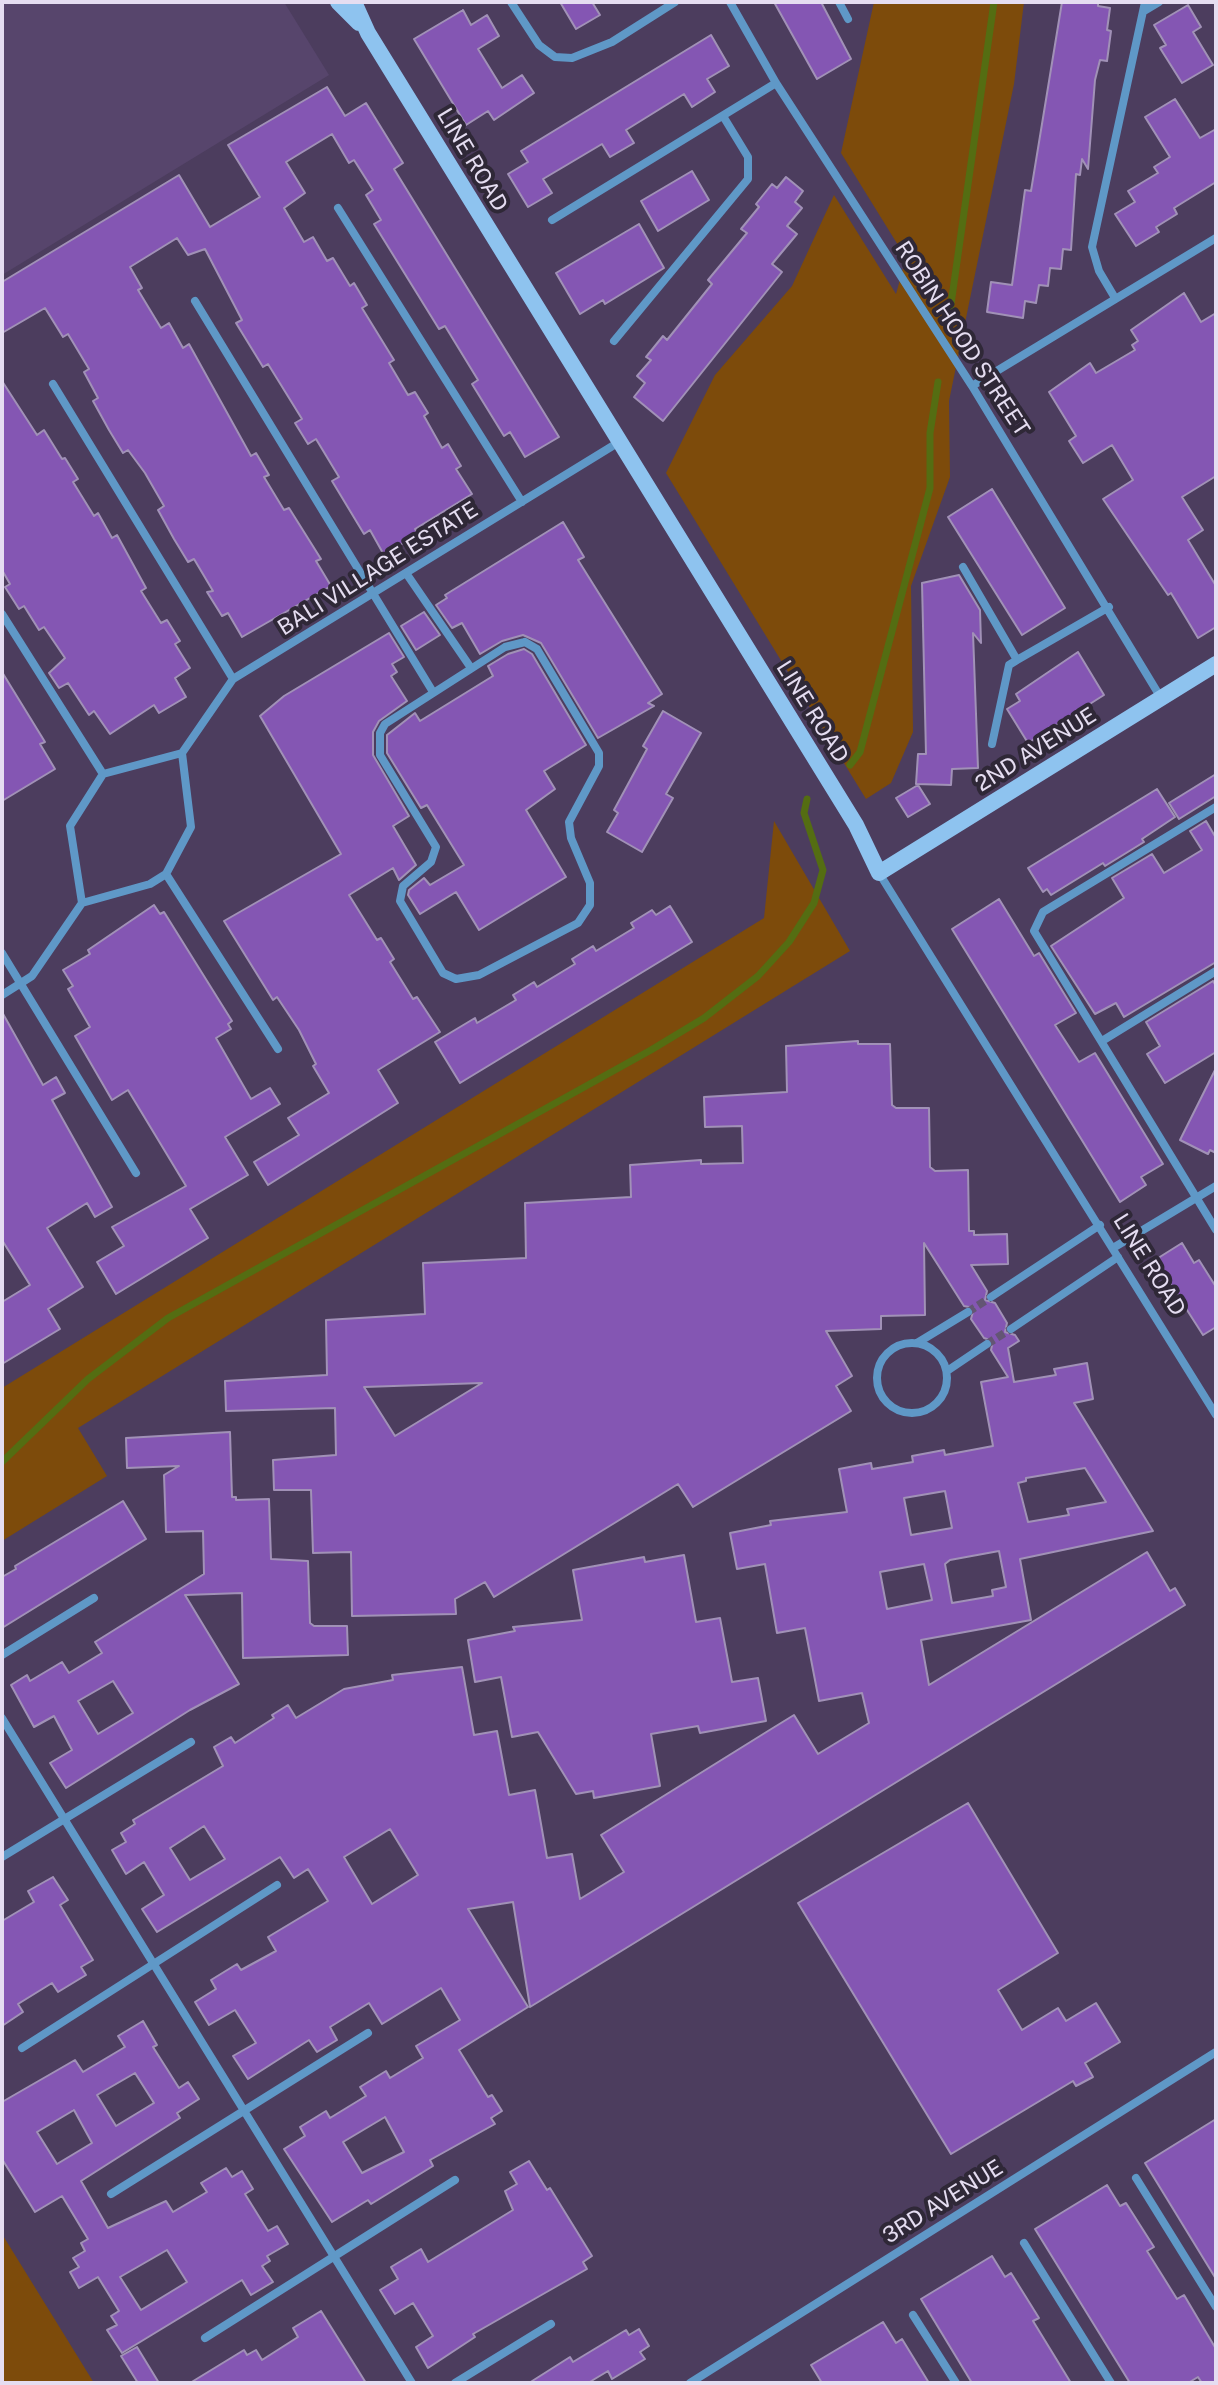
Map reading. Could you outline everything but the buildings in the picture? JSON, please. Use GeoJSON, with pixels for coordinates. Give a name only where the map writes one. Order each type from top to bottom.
{"type":"FeatureCollection","features":[{"type":"Feature","properties":{"kind":"street"},"geometry":{"type":"LineString","coordinates":[[338,2],[368,33]]}},
{"type":"Feature","properties":{"kind":"street"},"geometry":{"type":"LineString","coordinates":[[354,2],[368,33]]}},
{"type":"Feature","properties":{"kind":"street"},"geometry":{"type":"LineString","coordinates":[[511,2],[539,45],[555,57],[572,58],[590,54],[675,2]]}},
{"type":"Feature","properties":{"kind":"street","name":"ROBIN HOOD STREET"},"geometry":{"type":"LineString","coordinates":[[730,2],[776,83],[972,386],[1109,607],[1161,698]]}},
{"type":"Feature","properties":{"kind":"street"},"geometry":{"type":"LineString","coordinates":[[839,2],[848,19]]}},
{"type":"Feature","properties":{"kind":"street"},"geometry":{"type":"LineString","coordinates":[[1115,298],[1099,271],[1092,247],[1144,6],[1159,2]]}},
{"type":"Feature","properties":{"kind":"street","name":"LINE ROAD"},"geometry":{"type":"LineString","coordinates":[[368,33],[856,825],[879,873],[1216,1415]]}},
{"type":"Feature","properties":{"kind":"street"},"geometry":{"type":"LineString","coordinates":[[552,220],[776,83]]}},
{"type":"Feature","properties":{"kind":"street"},"geometry":{"type":"LineString","coordinates":[[614,341],[748,179],[748,157],[723,116]]}},
{"type":"Feature","properties":{"kind":"street"},"geometry":{"type":"LineString","coordinates":[[338,208],[522,502]]}},
{"type":"Feature","properties":{"kind":"street"},"geometry":{"type":"LineString","coordinates":[[972,386],[1216,238]]}},
{"type":"Feature","properties":{"kind":"street"},"geometry":{"type":"LineString","coordinates":[[195,301],[433,692]]}},
{"type":"Feature","properties":{"kind":"street"},"geometry":{"type":"LineString","coordinates":[[53,384],[233,679]]}},
{"type":"Feature","properties":{"kind":"street","name":"BALI VILLAGE ESTATE"},"geometry":{"type":"LineString","coordinates":[[182,753],[233,679],[619,442]]}},
{"type":"Feature","properties":{"kind":"street"},"geometry":{"type":"LineString","coordinates":[[963,567],[1017,660]]}},
{"type":"Feature","properties":{"kind":"street"},"geometry":{"type":"LineString","coordinates":[[406,573],[471,668]]}},
{"type":"Feature","properties":{"kind":"street"},"geometry":{"type":"LineString","coordinates":[[992,744],[1009,665],[1109,607]]}},
{"type":"Feature","properties":{"kind":"street"},"geometry":{"type":"LineString","coordinates":[[2,614],[103,774]]}},
{"type":"Feature","properties":{"kind":"street"},"geometry":{"type":"LineString","coordinates":[[525,642],[537,649],[599,753],[599,766],[569,822],[571,838],[590,883],[590,905],[578,923],[479,975],[456,979],[443,973],[400,901],[403,886],[431,862],[436,847],[378,745],[385,724],[471,668],[515,643],[525,642]]}},
{"type":"Feature","properties":{"kind":"street","name":"2ND AVENUE"},"geometry":{"type":"LineString","coordinates":[[879,873],[1216,664]]}},
{"type":"Feature","properties":{"kind":"street"},"geometry":{"type":"LineString","coordinates":[[2,995],[21,983],[44,961],[82,903],[150,884],[166,874],[191,827],[182,753],[103,774],[70,826],[82,903]]}},
{"type":"Feature","properties":{"kind":"street"},"geometry":{"type":"LineString","coordinates":[[1216,807],[1043,912],[1036,921],[1034,931],[1216,1230]]}},
{"type":"Feature","properties":{"kind":"street"},"geometry":{"type":"LineString","coordinates":[[166,874],[278,1049]]}},
{"type":"Feature","properties":{"kind":"street"},"geometry":{"type":"LineString","coordinates":[[2,953],[136,1173]]}},
{"type":"Feature","properties":{"kind":"street"},"geometry":{"type":"LineString","coordinates":[[1102,1041],[1216,971]]}},
{"type":"Feature","properties":{"kind":"street"},"geometry":{"type":"LineString","coordinates":[[1113,1248],[1216,1186]]}},
{"type":"Feature","properties":{"kind":"street"},"geometry":{"type":"LineString","coordinates":[[991,1297],[1100,1225]]}},
{"type":"Feature","properties":{"kind":"street"},"geometry":{"type":"LineString","coordinates":[[1011,1329],[1118,1257]]}},
{"type":"Feature","properties":{"kind":"street"},"geometry":{"type":"LineString","coordinates":[[917,1343],[938,1354],[947,1371],[943,1395],[926,1410],[904,1412],[886,1403],[876,1378],[880,1362],[894,1348],[917,1343],[968,1312]]}},
{"type":"Feature","properties":{"kind":"street"},"geometry":{"type":"LineString","coordinates":[[947,1371],[987,1344]]}},
{"type":"Feature","properties":{"kind":"street"},"geometry":{"type":"LineString","coordinates":[[2,1655],[94,1598]]}},
{"type":"Feature","properties":{"kind":"street"},"geometry":{"type":"LineString","coordinates":[[2,1718],[242,2112],[412,2383]]}},
{"type":"Feature","properties":{"kind":"street"},"geometry":{"type":"LineString","coordinates":[[2,1857],[191,1742]]}},
{"type":"Feature","properties":{"kind":"street"},"geometry":{"type":"LineString","coordinates":[[22,2048],[277,1885]]}},
{"type":"Feature","properties":{"kind":"street"},"geometry":{"type":"LineString","coordinates":[[111,2194],[368,2033]]}},
{"type":"Feature","properties":{"kind":"street","name":"3RD AVENUE"},"geometry":{"type":"LineString","coordinates":[[690,2383],[1216,2052]]}},
{"type":"Feature","properties":{"kind":"street"},"geometry":{"type":"LineString","coordinates":[[1136,2178],[1216,2307]]}},
{"type":"Feature","properties":{"kind":"street"},"geometry":{"type":"LineString","coordinates":[[205,2338],[455,2180]]}},
{"type":"Feature","properties":{"kind":"street"},"geometry":{"type":"LineString","coordinates":[[1024,2243],[1111,2383]]}},
{"type":"Feature","properties":{"kind":"street"},"geometry":{"type":"LineString","coordinates":[[913,2315],[956,2383]]}},
{"type":"Feature","properties":{"kind":"street"},"geometry":{"type":"LineString","coordinates":[[455,2383],[551,2324]]}},
{"type":"Feature","properties":{"kind":"shaded area"},"geometry":{"type":"Polygon","coordinates":[[[2,2],[284,2],[329,75],[2,275],[2,2]]]}},
{"type":"Feature","properties":{"kind":"shaded area"},"geometry":{"type":"Polygon","coordinates":[[[874,2],[1024,2],[1014,84],[949,401],[950,477],[911,586],[913,732],[891,783],[866,799],[666,473],[715,375],[792,286],[834,195],[896,294],[906,258],[841,153],[874,2]]]}},
{"type":"Feature","properties":{"kind":"shaded area"},"geometry":{"type":"Polygon","coordinates":[[[774,821],[850,951],[78,1428],[107,1476],[2,1541],[2,1388],[764,918],[774,821]]]}},
{"type":"Feature","properties":{"kind":"shaded area"},"geometry":{"type":"Polygon","coordinates":[[[2,2234],[94,2383],[2,2383],[2,2234]]]}},
{"type":"Feature","properties":{"kind":"waterway"},"geometry":{"type":"LineString","coordinates":[[950,311],[994,2]]}},
{"type":"Feature","properties":{"kind":"waterway"},"geometry":{"type":"LineString","coordinates":[[850,765],[860,752],[930,488],[930,433],[938,382]]}},
{"type":"Feature","properties":{"kind":"waterway"},"geometry":{"type":"LineString","coordinates":[[2,1462],[88,1379],[168,1318],[651,1050],[704,1018],[758,976],[789,942],[814,903],[823,870],[804,813],[807,799]]}},
{"type":"Feature","properties":{"kind":"tunnel"},"geometry":{"type":"LineString","coordinates":[[968,1312],[991,1297]]}},
{"type":"Feature","properties":{"kind":"tunnel"},"geometry":{"type":"LineString","coordinates":[[987,1344],[1011,1329]]}}]}
